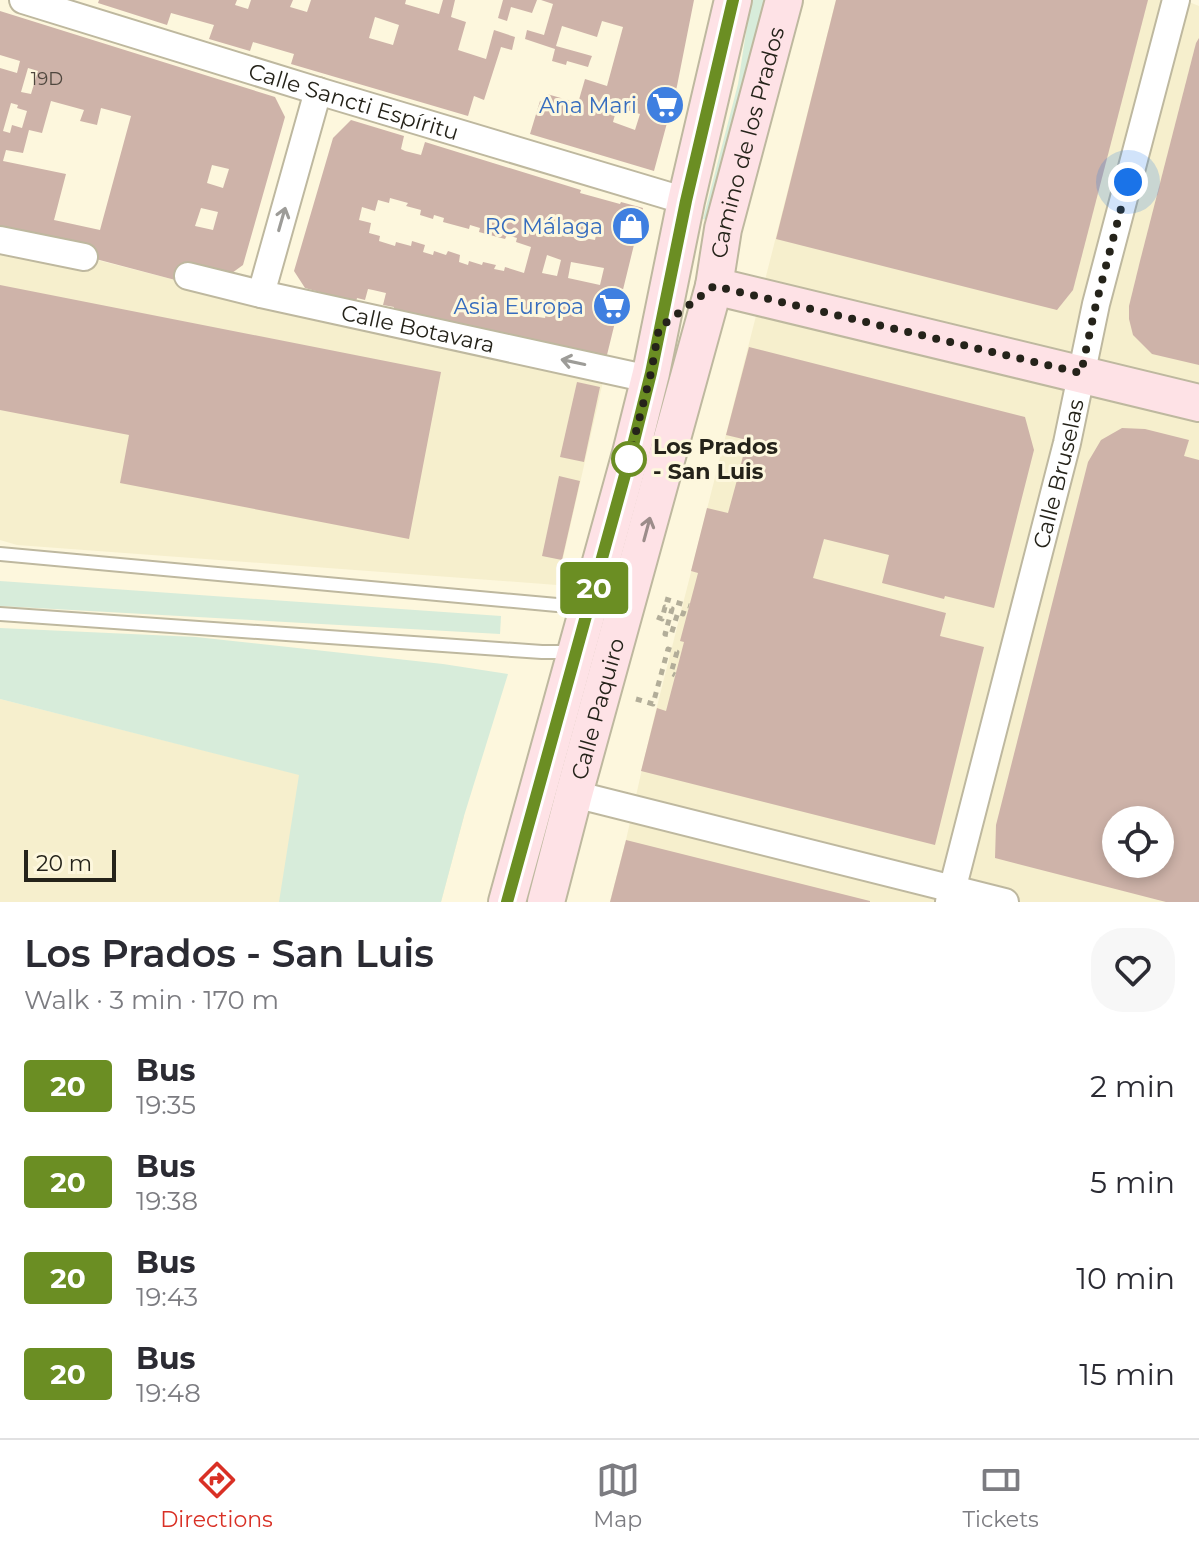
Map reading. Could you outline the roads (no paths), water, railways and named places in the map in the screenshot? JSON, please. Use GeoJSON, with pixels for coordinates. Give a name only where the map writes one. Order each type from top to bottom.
{"type":"FeatureCollection","features":[{"type":"Feature","properties":{"kind":"main road","name":"Camino de los Prados"},"geometry":{"type":"LineString","coordinates":[[659,328],[733,0]]}},
{"type":"Feature","properties":{"kind":"main road","name":"Camino de los Prados"},"geometry":{"type":"LineString","coordinates":[[714,286],[723,229],[784,0]]}},
{"type":"Feature","properties":{"kind":"main road"},"geometry":{"type":"LineString","coordinates":[[685,207],[714,286]]}},
{"type":"Feature","properties":{"kind":"main road"},"geometry":{"type":"LineString","coordinates":[[659,328],[714,286]]}},
{"type":"Feature","properties":{"kind":"main road"},"geometry":{"type":"LineString","coordinates":[[714,286],[1199,403]]}},
{"type":"Feature","properties":{"kind":"main road","name":"Calle Paquiro"},"geometry":{"type":"LineString","coordinates":[[546,902],[714,286]]}},
{"type":"Feature","properties":{"kind":"main road","name":"Calle Paquiro"},"geometry":{"type":"LineString","coordinates":[[507,902],[631,453],[659,328]]}},
{"type":"Feature","properties":{"kind":"street","name":"Calle Sancti Espíritu"},"geometry":{"type":"LineString","coordinates":[[23,0],[685,207]]}},
{"type":"Feature","properties":{"kind":"street","name":"Calle Bruselas"},"geometry":{"type":"LineString","coordinates":[[951,895],[1063,458],[1096,304],[1176,0]]}},
{"type":"Feature","properties":{"kind":"street"},"geometry":{"type":"LineString","coordinates":[[261,294],[318,91]]}},
{"type":"Feature","properties":{"kind":"street"},"geometry":{"type":"LineString","coordinates":[[0,240],[84,257]]}},
{"type":"Feature","properties":{"kind":"street","name":"Calle Botavara"},"geometry":{"type":"LineString","coordinates":[[188,276],[649,379]]}},
{"type":"Feature","properties":{"kind":"street"},"geometry":{"type":"LineString","coordinates":[[574,794],[951,895],[1005,902]]}},
{"type":"Feature","properties":{"kind":"lane"},"geometry":{"type":"LineString","coordinates":[[0,554],[557,605],[589,605]]}},
{"type":"Feature","properties":{"kind":"lane"},"geometry":{"type":"LineString","coordinates":[[0,614],[576,652]]}},
{"type":"Feature","properties":{"kind":"place","name":"Ana Mari"},"geometry":{"type":"Point","coordinates":[665,105]}},
{"type":"Feature","properties":{"kind":"place","name":"RC Málaga"},"geometry":{"type":"Point","coordinates":[631,226]}},
{"type":"Feature","properties":{"kind":"place","name":"Asia Europa"},"geometry":{"type":"Point","coordinates":[612,306]}},
{"type":"Feature","properties":{"kind":"place","name":"Los Prados - San Luis"},"geometry":{"type":"Point","coordinates":[629,459]}}]}
